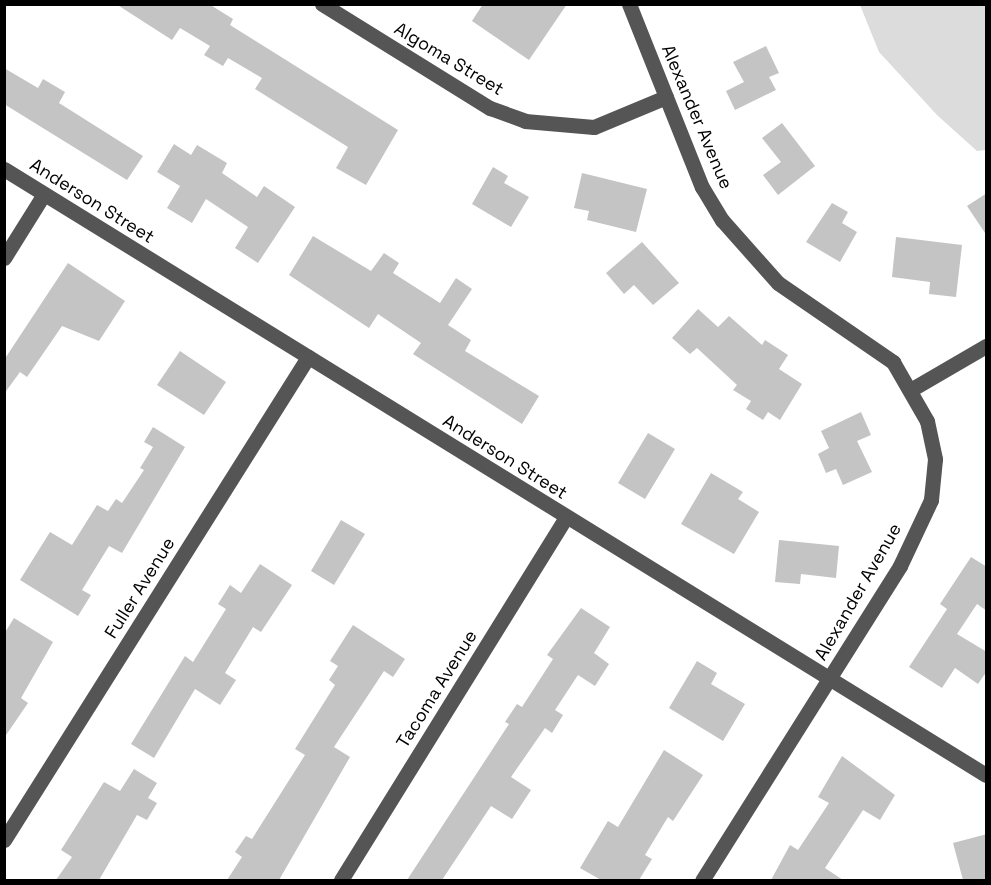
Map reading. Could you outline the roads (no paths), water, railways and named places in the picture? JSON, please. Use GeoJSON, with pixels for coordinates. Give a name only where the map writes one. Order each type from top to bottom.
{"type":"FeatureCollection","features":[{"type":"Feature","properties":{"kind":"street","name":"Algoma Street"},"geometry":{"type":"LineString","coordinates":[[322,4],[490,108],[525,121],[594,127],[666,97]]}},
{"type":"Feature","properties":{"kind":"street","name":"Alexander Avenue"},"geometry":{"type":"LineString","coordinates":[[629,4],[702,187],[741,246],[778,283],[878,349],[912,389],[927,421],[935,459],[931,500],[900,566],[702,880]]}},
{"type":"Feature","properties":{"kind":"street","name":"Anderson Street"},"geometry":{"type":"LineString","coordinates":[[4,169],[987,775]]}},
{"type":"Feature","properties":{"kind":"street"},"geometry":{"type":"LineString","coordinates":[[4,258],[44,194]]}},
{"type":"Feature","properties":{"kind":"street"},"geometry":{"type":"LineString","coordinates":[[912,389],[987,346]]}},
{"type":"Feature","properties":{"kind":"street","name":"Fuller Avenue"},"geometry":{"type":"LineString","coordinates":[[4,840],[308,357]]}},
{"type":"Feature","properties":{"kind":"street","name":"Tacoma Avenue"},"geometry":{"type":"LineString","coordinates":[[340,880],[566,517]]}}]}
